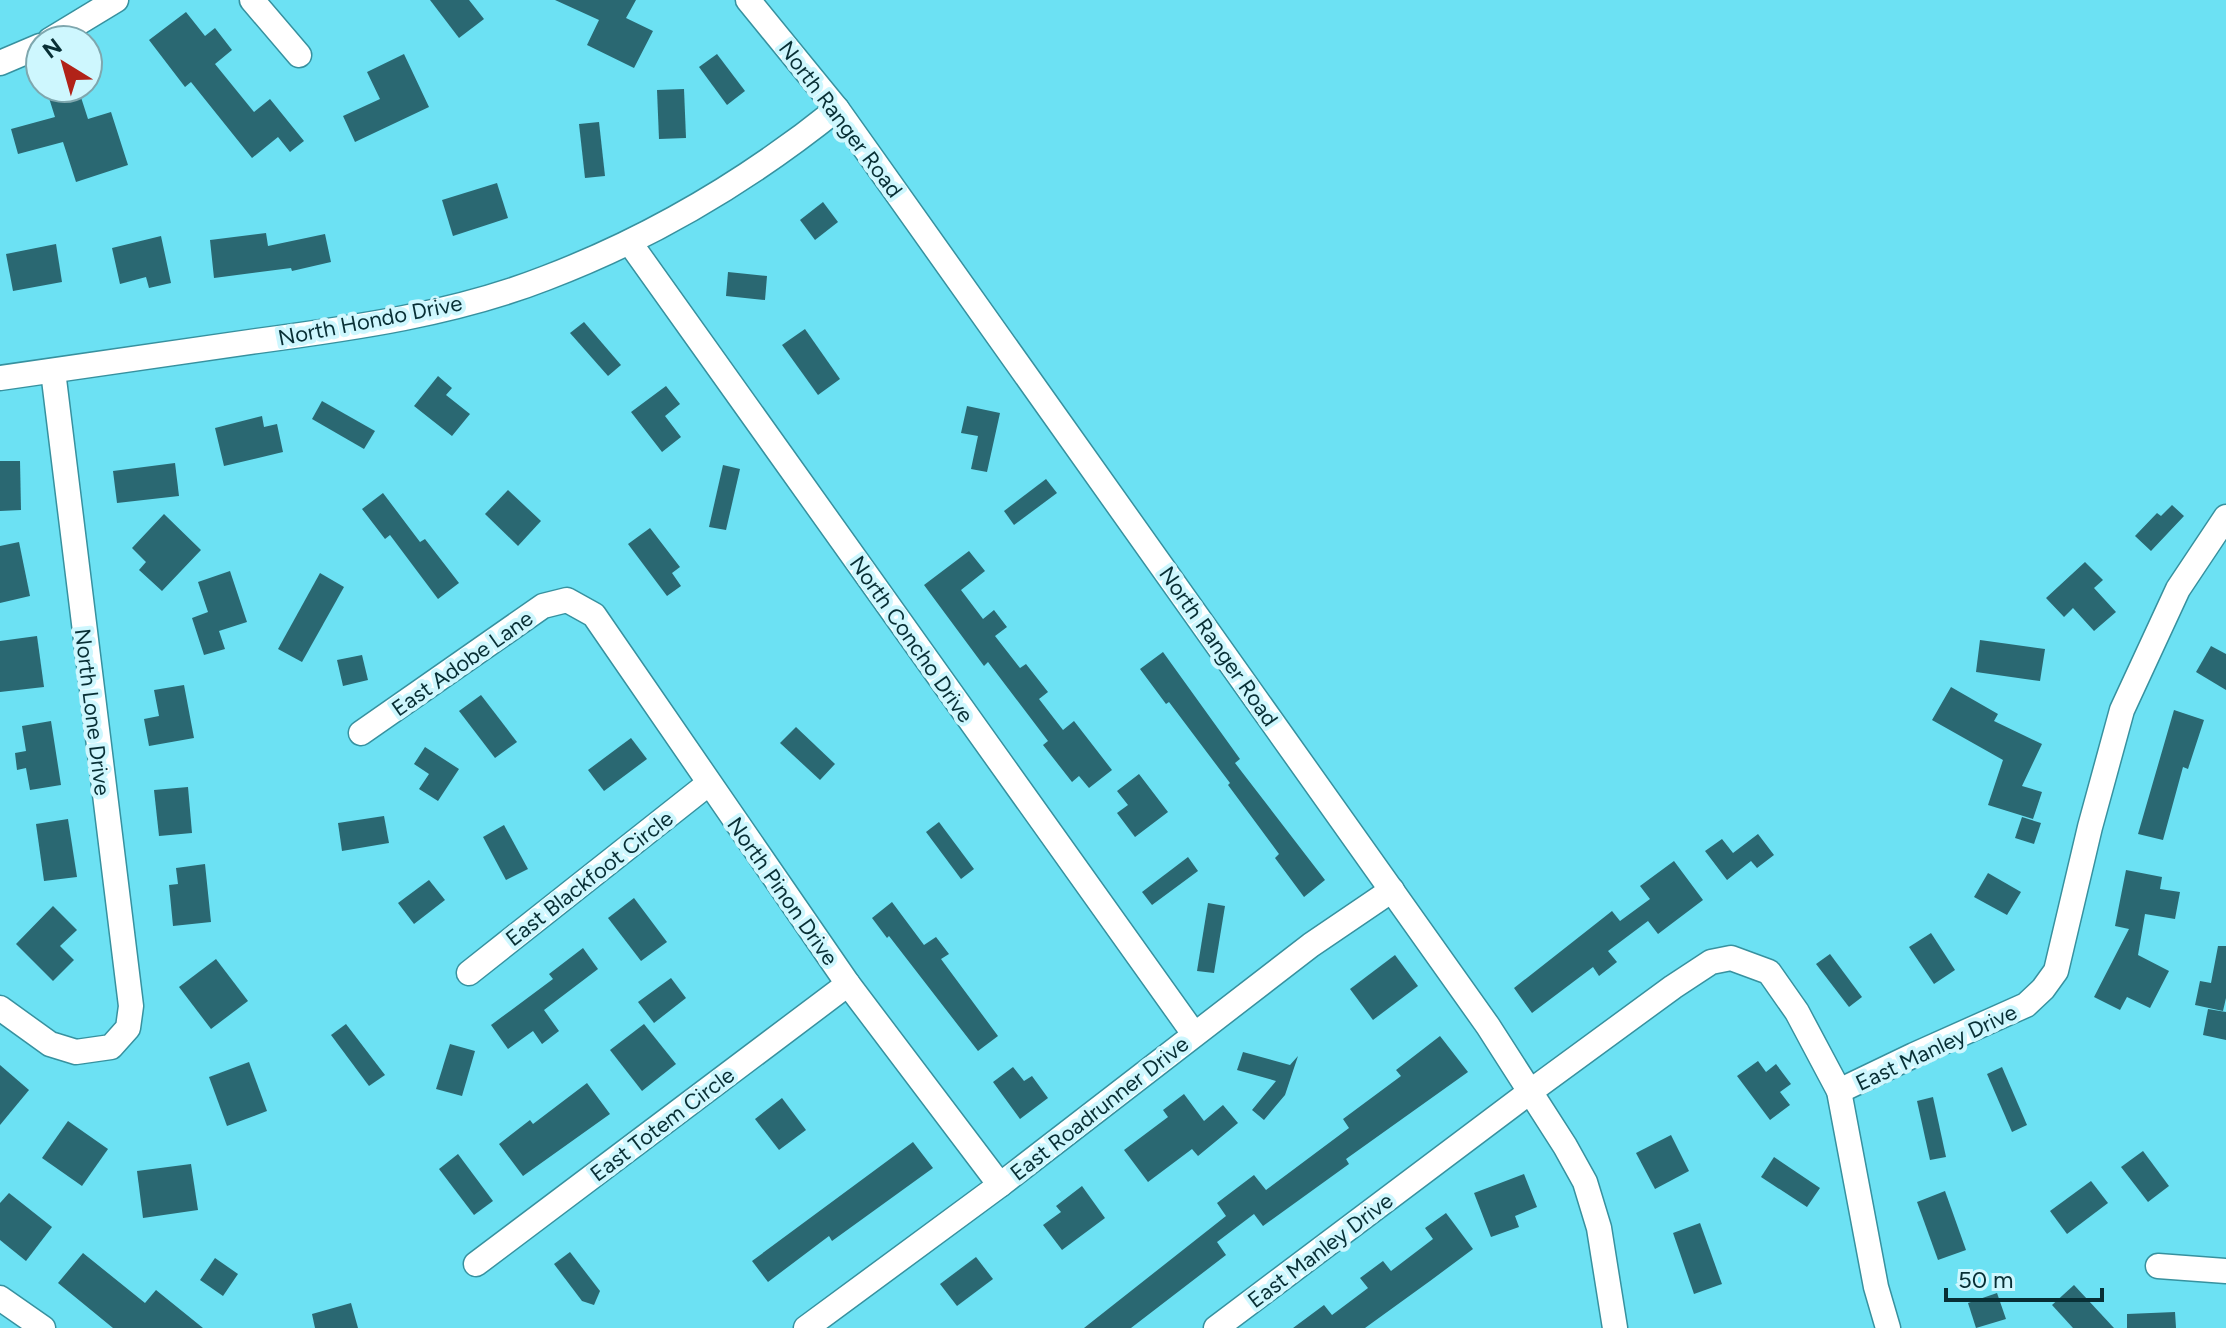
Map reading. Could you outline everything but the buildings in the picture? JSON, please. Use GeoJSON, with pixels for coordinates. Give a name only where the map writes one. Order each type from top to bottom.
{"type":"FeatureCollection","features":[{"type":"Feature","properties":{"kind":"street"},"geometry":{"type":"LineString","coordinates":[[76,24],[116,0]]}},
{"type":"Feature","properties":{"kind":"street"},"geometry":{"type":"LineString","coordinates":[[252,0],[299,55]]}},
{"type":"Feature","properties":{"kind":"street","name":"North Ranger Road"},"geometry":{"type":"LineString","coordinates":[[748,0],[837,109],[1392,890],[1531,1091],[1585,1182],[1599,1228],[1615,1328]]}},
{"type":"Feature","properties":{"kind":"street"},"geometry":{"type":"LineString","coordinates":[[0,63],[24,53]]}},
{"type":"Feature","properties":{"kind":"street","name":"North Hondo Drive"},"geometry":{"type":"LineString","coordinates":[[0,378],[351,328],[437,311],[543,279],[630,243],[744,175],[805,135],[837,109]]}},
{"type":"Feature","properties":{"kind":"street","name":"North Concho Drive"},"geometry":{"type":"LineString","coordinates":[[630,243],[1194,1034]]}},
{"type":"Feature","properties":{"kind":"street","name":"North Lone Drive"},"geometry":{"type":"LineString","coordinates":[[0,1008],[50,1044],[76,1052],[111,1047],[128,1028],[131,1006],[53,371]]}},
{"type":"Feature","properties":{"kind":"street","name":"East Manley Drive"},"geometry":{"type":"LineString","coordinates":[[1216,1328],[1531,1091],[1711,962],[1731,958],[1769,972],[1797,1012],[1839,1091],[2026,1005],[2056,971],[2122,710],[2178,589],[2226,517]]}},
{"type":"Feature","properties":{"kind":"street","name":"East Adobe Lane"},"geometry":{"type":"LineString","coordinates":[[361,733],[543,606],[567,600]]}},
{"type":"Feature","properties":{"kind":"street","name":"North Pinon Drive"},"geometry":{"type":"LineString","coordinates":[[567,600],[594,615],[848,984],[1000,1185]]}},
{"type":"Feature","properties":{"kind":"street","name":"East Blackfoot Circle"},"geometry":{"type":"LineString","coordinates":[[469,973],[708,784]]}},
{"type":"Feature","properties":{"kind":"street","name":"East Roadrunner Drive"},"geometry":{"type":"LineString","coordinates":[[806,1328],[1000,1185],[1311,945],[1392,890]]}},
{"type":"Feature","properties":{"kind":"street","name":"East Totem Circle"},"geometry":{"type":"LineString","coordinates":[[476,1264],[848,984]]}},
{"type":"Feature","properties":{"kind":"street"},"geometry":{"type":"LineString","coordinates":[[1839,1091],[1876,1287],[1888,1328]]}},
{"type":"Feature","properties":{"kind":"street"},"geometry":{"type":"LineString","coordinates":[[2158,1266],[2226,1271]]}},
{"type":"Feature","properties":{"kind":"street"},"geometry":{"type":"LineString","coordinates":[[0,1298],[43,1328]]}}]}
